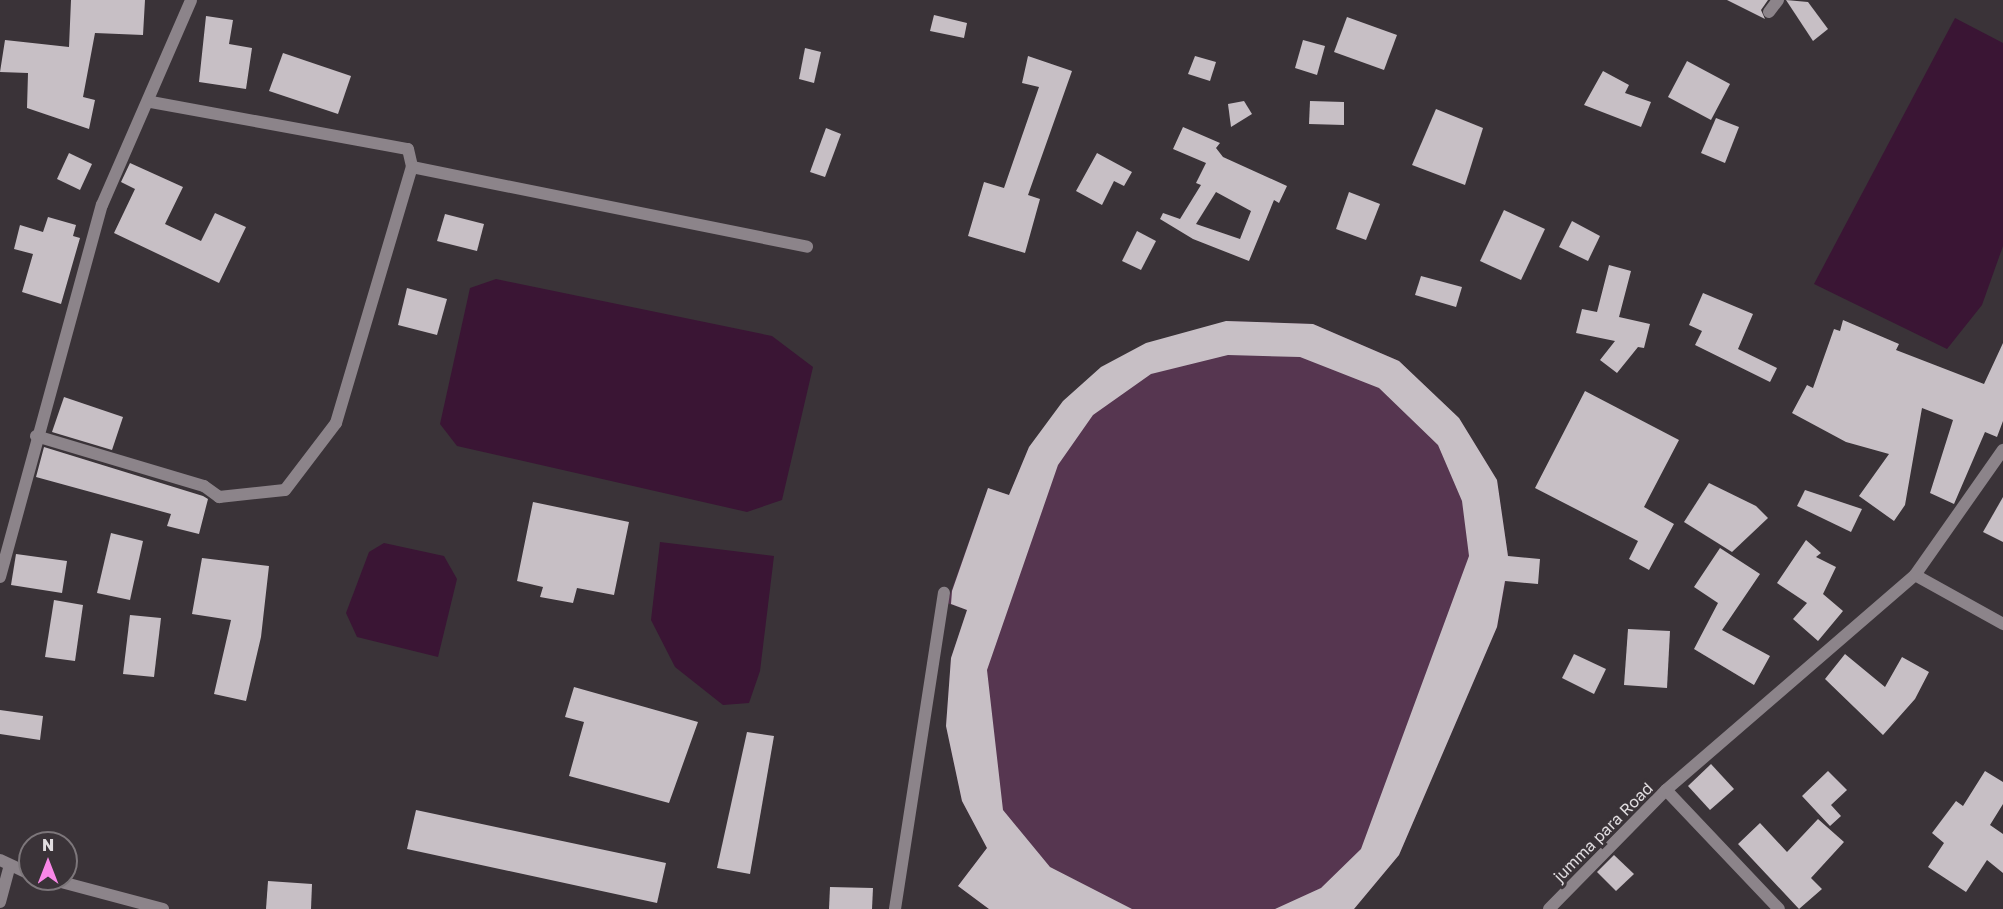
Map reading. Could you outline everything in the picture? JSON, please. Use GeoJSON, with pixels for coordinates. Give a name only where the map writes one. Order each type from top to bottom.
{"type":"FeatureCollection","features":[{"type":"Feature","properties":{"kind":"street"},"geometry":{"type":"LineString","coordinates":[[0,577],[36,436],[102,205],[150,102],[191,0]]}},
{"type":"Feature","properties":{"kind":"street"},"geometry":{"type":"LineString","coordinates":[[1770,12],[1778,0]]}},
{"type":"Feature","properties":{"kind":"street"},"geometry":{"type":"LineString","coordinates":[[36,436],[204,486],[219,497],[285,490],[336,423],[412,167],[408,150],[150,102]]}},
{"type":"Feature","properties":{"kind":"street"},"geometry":{"type":"LineString","coordinates":[[412,167],[807,248]]}},
{"type":"Feature","properties":{"kind":"street"},"geometry":{"type":"LineString","coordinates":[[1665,790],[1915,575],[2003,450]]}},
{"type":"Feature","properties":{"kind":"street"},"geometry":{"type":"LineString","coordinates":[[1915,575],[2003,624]]}},
{"type":"Feature","properties":{"kind":"street"},"geometry":{"type":"LineString","coordinates":[[896,909],[944,593]]}},
{"type":"Feature","properties":{"kind":"street","name":"jumma para Road"},"geometry":{"type":"LineString","coordinates":[[1549,909],[1665,790],[1779,909]]}},
{"type":"Feature","properties":{"kind":"street"},"geometry":{"type":"LineString","coordinates":[[0,902],[4,864]]}},
{"type":"Feature","properties":{"kind":"street"},"geometry":{"type":"LineString","coordinates":[[78,886],[163,909]]}},
{"type":"Feature","properties":{"kind":"shaded area"},"geometry":{"type":"Polygon","coordinates":[[[1955,18],[2003,43],[2003,246],[1982,305],[1947,349],[1814,284],[1955,18]]]}},
{"type":"Feature","properties":{"kind":"shaded area"},"geometry":{"type":"Polygon","coordinates":[[[496,279],[772,336],[813,367],[782,500],[747,512],[457,446],[440,424],[470,288],[496,279]]]}},
{"type":"Feature","properties":{"kind":"shaded area"},"geometry":{"type":"Polygon","coordinates":[[[1226,321],[1313,324],[1399,361],[1459,418],[1497,480],[1509,563],[1497,627],[1399,855],[1354,909],[989,909],[958,886],[987,848],[962,801],[946,726],[951,658],[967,610],[947,603],[988,488],[1009,495],[1029,447],[1226,321]]]}},
{"type":"Feature","properties":{"kind":"shaded area"},"geometry":{"type":"Polygon","coordinates":[[[660,542],[774,556],[760,671],[749,703],[723,705],[675,667],[651,620],[660,542]]]}},
{"type":"Feature","properties":{"kind":"shaded area"},"geometry":{"type":"Polygon","coordinates":[[[384,543],[444,556],[457,579],[438,657],[357,637],[346,613],[369,552],[384,543]]]}},
{"type":"Feature","properties":{"kind":"building"},"geometry":{"type":"Polygon","coordinates":[[[71,0],[145,0],[143,35],[95,33],[83,97],[95,100],[89,129],[27,108],[28,73],[0,72],[5,40],[69,47],[71,0]]]}},
{"type":"Feature","properties":{"kind":"building"},"geometry":{"type":"Polygon","coordinates":[[[1727,0],[1768,0],[1761,10],[1765,19],[1727,0]]]}},
{"type":"Feature","properties":{"kind":"building"},"geometry":{"type":"Polygon","coordinates":[[[1786,0],[1808,2],[1828,29],[1813,41],[1786,0]]]}},
{"type":"Feature","properties":{"kind":"building"},"geometry":{"type":"Polygon","coordinates":[[[934,15],[967,23],[964,38],[930,31],[934,15]]]}},
{"type":"Feature","properties":{"kind":"building"},"geometry":{"type":"Polygon","coordinates":[[[206,16],[233,20],[229,44],[252,48],[246,89],[199,82],[206,16]]]}},
{"type":"Feature","properties":{"kind":"building"},"geometry":{"type":"Polygon","coordinates":[[[1347,17],[1397,35],[1384,70],[1334,52],[1347,17]]]}},
{"type":"Feature","properties":{"kind":"building"},"geometry":{"type":"Polygon","coordinates":[[[1303,40],[1325,46],[1317,75],[1295,68],[1303,40]]]}},
{"type":"Feature","properties":{"kind":"building"},"geometry":{"type":"Polygon","coordinates":[[[805,48],[821,52],[814,83],[799,79],[805,48]]]}},
{"type":"Feature","properties":{"kind":"building"},"geometry":{"type":"Polygon","coordinates":[[[283,53],[351,76],[338,114],[269,91],[283,53]]]}},
{"type":"Feature","properties":{"kind":"building"},"geometry":{"type":"Polygon","coordinates":[[[1028,56],[1072,71],[1028,195],[1040,199],[1025,253],[968,236],[984,182],[1004,188],[1039,87],[1022,83],[1028,56]]]}},
{"type":"Feature","properties":{"kind":"building"},"geometry":{"type":"Polygon","coordinates":[[[1195,56],[1216,62],[1210,81],[1188,74],[1195,56]]]}},
{"type":"Feature","properties":{"kind":"building"},"geometry":{"type":"Polygon","coordinates":[[[1687,61],[1730,84],[1711,120],[1668,97],[1687,61]]]}},
{"type":"Feature","properties":{"kind":"building"},"geometry":{"type":"Polygon","coordinates":[[[1603,71],[1629,85],[1625,93],[1651,102],[1641,127],[1584,105],[1603,71]]]}},
{"type":"Feature","properties":{"kind":"building"},"geometry":{"type":"Polygon","coordinates":[[[1244,101],[1252,114],[1231,127],[1228,104],[1244,101]]]}},
{"type":"Feature","properties":{"kind":"building"},"geometry":{"type":"Polygon","coordinates":[[[1310,101],[1344,102],[1344,125],[1309,124],[1310,101]]]}},
{"type":"Feature","properties":{"kind":"building"},"geometry":{"type":"Polygon","coordinates":[[[1436,109],[1483,128],[1465,185],[1412,165],[1436,109]]]}},
{"type":"Feature","properties":{"kind":"building"},"geometry":{"type":"Polygon","coordinates":[[[1716,118],[1739,127],[1725,163],[1701,153],[1716,118]]]}},
{"type":"Feature","properties":{"kind":"building"},"geometry":{"type":"Polygon","coordinates":[[[1183,127],[1220,143],[1216,148],[1223,157],[1287,186],[1279,203],[1274,200],[1249,261],[1193,239],[1160,219],[1163,213],[1180,219],[1201,185],[1196,183],[1206,163],[1173,149],[1183,127]],[[1216,192],[1196,224],[1240,239],[1251,211],[1216,192]]]}},
{"type":"Feature","properties":{"kind":"building"},"geometry":{"type":"Polygon","coordinates":[[[826,128],[841,134],[825,177],[810,172],[826,128]]]}},
{"type":"Feature","properties":{"kind":"building"},"geometry":{"type":"Polygon","coordinates":[[[69,153],[92,164],[80,190],[57,179],[69,153]]]}},
{"type":"Feature","properties":{"kind":"building"},"geometry":{"type":"Polygon","coordinates":[[[1097,153],[1132,172],[1124,186],[1114,181],[1102,205],[1076,191],[1097,153]]]}},
{"type":"Feature","properties":{"kind":"building"},"geometry":{"type":"Polygon","coordinates":[[[130,163],[183,187],[165,224],[201,241],[215,213],[246,227],[219,283],[114,233],[135,189],[121,182],[130,163]]]}},
{"type":"Feature","properties":{"kind":"building"},"geometry":{"type":"Polygon","coordinates":[[[1349,192],[1380,204],[1366,240],[1336,229],[1349,192]]]}},
{"type":"Feature","properties":{"kind":"building"},"geometry":{"type":"Polygon","coordinates":[[[1504,210],[1545,229],[1521,280],[1480,261],[1504,210]]]}},
{"type":"Feature","properties":{"kind":"building"},"geometry":{"type":"Polygon","coordinates":[[[445,214],[484,224],[477,251],[437,241],[445,214]]]}},
{"type":"Feature","properties":{"kind":"building"},"geometry":{"type":"Polygon","coordinates":[[[48,217],[76,225],[73,236],[80,238],[61,304],[22,292],[33,254],[14,249],[20,225],[43,232],[48,217]]]}},
{"type":"Feature","properties":{"kind":"building"},"geometry":{"type":"Polygon","coordinates":[[[1572,221],[1600,236],[1588,261],[1559,247],[1572,221]]]}},
{"type":"Feature","properties":{"kind":"building"},"geometry":{"type":"Polygon","coordinates":[[[1137,231],[1156,241],[1141,270],[1122,261],[1137,231]]]}},
{"type":"Feature","properties":{"kind":"building"},"geometry":{"type":"Polygon","coordinates":[[[1609,265],[1631,271],[1619,317],[1650,324],[1644,348],[1638,347],[1617,373],[1600,360],[1615,341],[1576,333],[1582,309],[1597,312],[1609,265]]]}},
{"type":"Feature","properties":{"kind":"building"},"geometry":{"type":"Polygon","coordinates":[[[1421,276],[1462,287],[1456,307],[1415,295],[1421,276]]]}},
{"type":"Feature","properties":{"kind":"building"},"geometry":{"type":"Polygon","coordinates":[[[407,288],[447,299],[437,335],[398,325],[407,288]]]}},
{"type":"Feature","properties":{"kind":"building"},"geometry":{"type":"Polygon","coordinates":[[[1703,293],[1753,314],[1738,349],[1777,368],[1770,382],[1695,345],[1702,331],[1689,325],[1703,293]]]}},
{"type":"Feature","properties":{"kind":"building"},"geometry":{"type":"Polygon","coordinates":[[[1843,320],[1899,344],[1896,350],[1984,384],[2003,343],[2003,421],[1997,437],[1985,432],[1954,504],[1930,493],[1953,420],[1922,408],[1905,505],[1894,521],[1859,496],[1889,454],[1846,442],[1792,413],[1807,385],[1813,388],[1834,329],[1840,331],[1843,320]]]}},
{"type":"Feature","properties":{"kind":"building"},"geometry":{"type":"Polygon","coordinates":[[[1226,321],[1313,324],[1399,361],[1459,418],[1497,480],[1508,556],[1540,559],[1538,584],[1505,581],[1497,627],[1399,855],[1354,909],[1275,909],[1321,888],[1361,849],[1469,556],[1462,501],[1438,445],[1379,388],[1300,357],[1228,355],[1151,374],[1093,415],[1058,465],[987,670],[1003,810],[1050,867],[1132,909],[989,909],[958,886],[987,848],[962,801],[946,726],[951,658],[967,610],[951,604],[952,591],[988,488],[1009,495],[1029,447],[1063,401],[1101,367],[1146,343],[1226,321]]]}},
{"type":"Feature","properties":{"kind":"building"},"geometry":{"type":"Polygon","coordinates":[[[1585,391],[1679,440],[1644,507],[1674,524],[1649,570],[1629,559],[1638,541],[1535,488],[1585,391]]]}},
{"type":"Feature","properties":{"kind":"building"},"geometry":{"type":"Polygon","coordinates":[[[64,397],[123,417],[112,450],[52,432],[64,397]]]}},
{"type":"Feature","properties":{"kind":"building"},"geometry":{"type":"Polygon","coordinates":[[[44,447],[203,496],[208,499],[199,534],[167,526],[171,514],[36,477],[44,447]]]}},
{"type":"Feature","properties":{"kind":"building"},"geometry":{"type":"Polygon","coordinates":[[[1709,483],[1756,506],[1768,518],[1732,552],[1684,522],[1709,483]]]}},
{"type":"Feature","properties":{"kind":"building"},"geometry":{"type":"Polygon","coordinates":[[[1805,490],[1862,509],[1851,532],[1797,506],[1805,490]]]}},
{"type":"Feature","properties":{"kind":"building"},"geometry":{"type":"Polygon","coordinates":[[[2003,497],[2003,542],[1983,532],[2003,497]]]}},
{"type":"Feature","properties":{"kind":"building"},"geometry":{"type":"Polygon","coordinates":[[[533,502],[629,522],[614,595],[577,588],[573,603],[540,597],[543,587],[517,581],[533,502]]]}},
{"type":"Feature","properties":{"kind":"building"},"geometry":{"type":"Polygon","coordinates":[[[111,533],[143,541],[130,600],[97,593],[111,533]]]}},
{"type":"Feature","properties":{"kind":"building"},"geometry":{"type":"Polygon","coordinates":[[[1806,540],[1821,553],[1816,557],[1836,567],[1823,594],[1843,611],[1818,641],[1793,619],[1807,603],[1777,583],[1806,540]]]}},
{"type":"Feature","properties":{"kind":"building"},"geometry":{"type":"Polygon","coordinates":[[[1720,548],[1760,574],[1722,630],[1770,656],[1754,685],[1694,649],[1718,603],[1694,587],[1720,548]]]}},
{"type":"Feature","properties":{"kind":"building"},"geometry":{"type":"Polygon","coordinates":[[[16,554],[67,561],[62,593],[11,585],[16,554]]]}},
{"type":"Feature","properties":{"kind":"building"},"geometry":{"type":"Polygon","coordinates":[[[202,558],[269,566],[261,637],[246,701],[214,694],[231,620],[192,614],[202,558]]]}},
{"type":"Feature","properties":{"kind":"building"},"geometry":{"type":"Polygon","coordinates":[[[54,600],[83,605],[75,661],[45,657],[54,600]]]}},
{"type":"Feature","properties":{"kind":"building"},"geometry":{"type":"Polygon","coordinates":[[[130,615],[161,618],[154,677],[123,674],[130,615]]]}},
{"type":"Feature","properties":{"kind":"building"},"geometry":{"type":"Polygon","coordinates":[[[1628,629],[1670,631],[1667,688],[1624,685],[1628,629]]]}},
{"type":"Feature","properties":{"kind":"building"},"geometry":{"type":"Polygon","coordinates":[[[1574,654],[1606,669],[1594,694],[1562,678],[1574,654]]]}},
{"type":"Feature","properties":{"kind":"building"},"geometry":{"type":"Polygon","coordinates":[[[1845,654],[1885,687],[1902,657],[1929,672],[1915,699],[1883,735],[1825,679],[1845,654]]]}},
{"type":"Feature","properties":{"kind":"building"},"geometry":{"type":"Polygon","coordinates":[[[574,687],[698,722],[669,803],[569,776],[584,722],[565,717],[574,687]]]}},
{"type":"Feature","properties":{"kind":"building"},"geometry":{"type":"Polygon","coordinates":[[[0,710],[43,716],[40,740],[0,734],[0,710]]]}},
{"type":"Feature","properties":{"kind":"building"},"geometry":{"type":"Polygon","coordinates":[[[747,732],[774,736],[750,874],[717,868],[747,732]]]}},
{"type":"Feature","properties":{"kind":"building"},"geometry":{"type":"Polygon","coordinates":[[[1711,764],[1734,789],[1710,810],[1688,786],[1711,764]]]}},
{"type":"Feature","properties":{"kind":"building"},"geometry":{"type":"Polygon","coordinates":[[[1828,771],[1847,790],[1831,805],[1841,816],[1830,826],[1802,796],[1828,771]]]}},
{"type":"Feature","properties":{"kind":"building"},"geometry":{"type":"Polygon","coordinates":[[[1985,771],[2003,782],[2003,804],[1990,825],[2003,834],[2003,873],[1987,860],[1966,892],[1928,867],[1944,843],[1932,833],[1956,801],[1963,806],[1985,771]]]}},
{"type":"Feature","properties":{"kind":"building"},"geometry":{"type":"Polygon","coordinates":[[[416,810],[666,863],[657,903],[407,849],[416,810]]]}},
{"type":"Feature","properties":{"kind":"building"},"geometry":{"type":"Polygon","coordinates":[[[1818,819],[1844,842],[1811,878],[1822,889],[1799,909],[1738,844],[1760,823],[1787,852],[1818,819]]]}},
{"type":"Feature","properties":{"kind":"building"},"geometry":{"type":"Polygon","coordinates":[[[1614,855],[1634,874],[1616,891],[1597,872],[1614,855]]]}},
{"type":"Feature","properties":{"kind":"building"},"geometry":{"type":"Polygon","coordinates":[[[268,881],[312,884],[311,909],[266,909],[268,881]]]}},
{"type":"Feature","properties":{"kind":"building"},"geometry":{"type":"Polygon","coordinates":[[[830,887],[873,888],[872,909],[829,909],[830,887]]]}}]}
